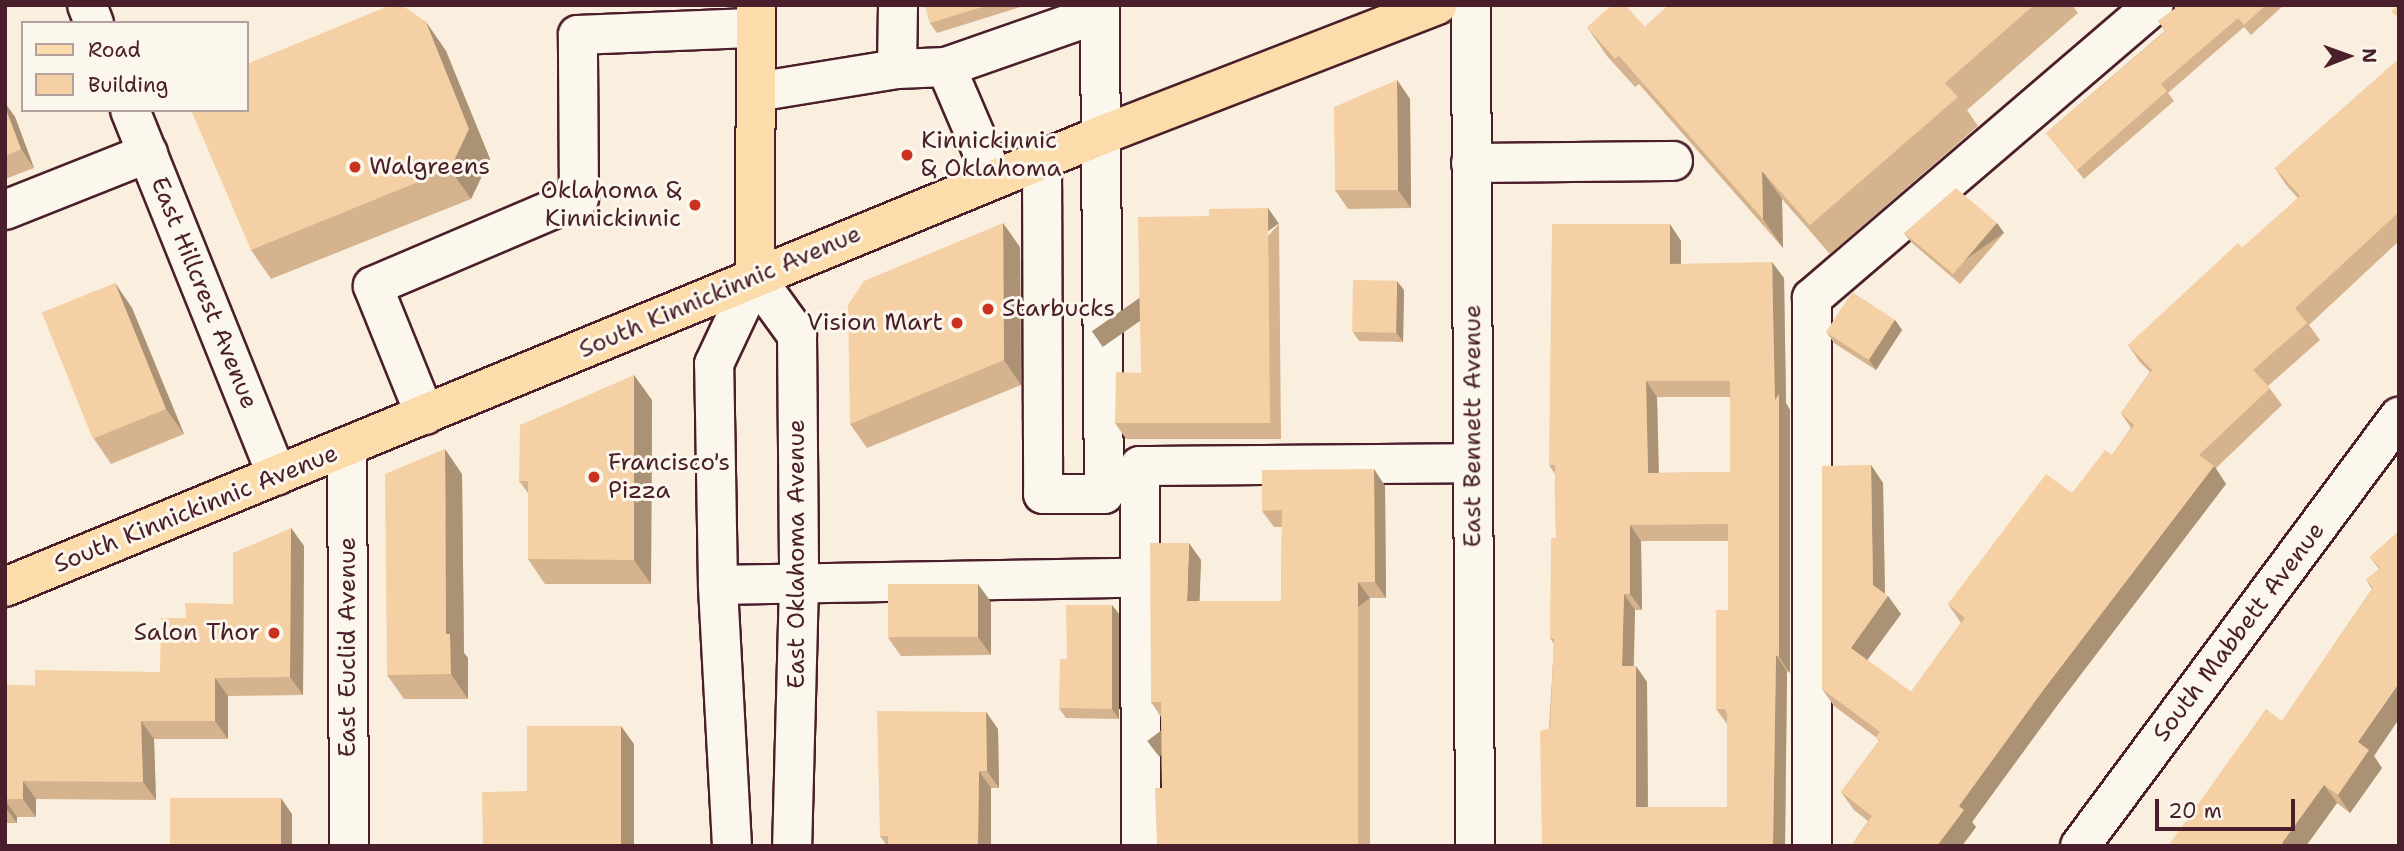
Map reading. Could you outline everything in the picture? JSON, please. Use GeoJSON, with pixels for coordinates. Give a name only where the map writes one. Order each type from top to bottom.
{"type":"FeatureCollection","features":[{"type":"Feature","properties":{"kind":"main road","name":"South Kinnickinnic Avenue"},"geometry":{"type":"LineString","coordinates":[[5,587],[1102,135],[1438,5]]}},
{"type":"Feature","properties":{"kind":"main road"},"geometry":{"type":"LineString","coordinates":[[755,277],[756,17]]}},
{"type":"Feature","properties":{"kind":"street"},"geometry":{"type":"LineString","coordinates":[[897,69],[898,5]]}},
{"type":"Feature","properties":{"kind":"street","name":"East Bennett Avenue"},"geometry":{"type":"LineString","coordinates":[[1471,5],[1475,846]]}},
{"type":"Feature","properties":{"kind":"street"},"geometry":{"type":"LineString","coordinates":[[1812,846],[1812,298],[2154,5]]}},
{"type":"Feature","properties":{"kind":"street"},"geometry":{"type":"LineString","coordinates":[[756,92],[897,69],[946,67],[1100,9],[1104,494],[1043,494],[1042,160]]}},
{"type":"Feature","properties":{"kind":"street"},"geometry":{"type":"LineString","coordinates":[[425,415],[373,286],[579,198],[578,36],[756,17]]}},
{"type":"Feature","properties":{"kind":"street"},"geometry":{"type":"LineString","coordinates":[[946,67],[994,179]]}},
{"type":"Feature","properties":{"kind":"street","name":"East Hillcrest Avenue"},"geometry":{"type":"LineString","coordinates":[[131,112],[277,476]]}},
{"type":"Feature","properties":{"kind":"street"},"geometry":{"type":"LineString","coordinates":[[5,210],[148,153]]}},
{"type":"Feature","properties":{"kind":"street"},"geometry":{"type":"LineString","coordinates":[[1471,163],[1673,161]]}},
{"type":"Feature","properties":{"kind":"street"},"geometry":{"type":"LineString","coordinates":[[732,846],[718,585],[715,363],[755,277]]}},
{"type":"Feature","properties":{"kind":"street","name":"East Oklahoma Avenue"},"geometry":{"type":"LineString","coordinates":[[755,277],[797,335],[799,584],[792,846]]}},
{"type":"Feature","properties":{"kind":"street","name":"South Mabbett Avenue"},"geometry":{"type":"LineString","coordinates":[[2080,846],[2399,417]]}},
{"type":"Feature","properties":{"kind":"street","name":"East Euclid Avenue"},"geometry":{"type":"LineString","coordinates":[[347,448],[349,846]]}},
{"type":"Feature","properties":{"kind":"street"},"geometry":{"type":"LineString","coordinates":[[1141,846],[1140,466],[1473,463]]}},
{"type":"Feature","properties":{"kind":"street"},"geometry":{"type":"LineString","coordinates":[[718,585],[1140,578]]}},
{"type":"Feature","properties":{"kind":"building","name":"Walgreens"},"geometry":{"type":"Polygon","coordinates":[[[391,5],[402,5],[426,22],[469,129],[450,169],[251,250],[192,112],[248,112],[248,64],[391,5]]]}},
{"type":"Feature","properties":{"kind":"building"},"geometry":{"type":"Polygon","coordinates":[[[925,5],[989,5],[930,23],[925,5]]]}},
{"type":"Feature","properties":{"kind":"building"},"geometry":{"type":"Polygon","coordinates":[[[1612,5],[1625,5],[1645,27],[1669,5],[2034,5],[1945,83],[1958,97],[1810,225],[1762,171],[1763,219],[1619,56],[1615,59],[1587,27],[1612,5]]]}},
{"type":"Feature","properties":{"kind":"building"},"geometry":{"type":"Polygon","coordinates":[[[2180,5],[2266,5],[2244,25],[2238,18],[2161,84],[2167,91],[2077,170],[2046,133],[2166,31],[2158,21],[2180,5]]]}},
{"type":"Feature","properties":{"kind":"building"},"geometry":{"type":"Polygon","coordinates":[[[2399,5],[2399,19],[2391,11],[2399,5]]]}},
{"type":"Feature","properties":{"kind":"building"},"geometry":{"type":"Polygon","coordinates":[[[2399,59],[2399,212],[2295,308],[2307,323],[2253,370],[2270,388],[2199,455],[2214,466],[2044,689],[1959,806],[1964,810],[1937,846],[1851,846],[1872,816],[1841,792],[1880,740],[1876,737],[1880,732],[1822,689],[1822,466],[1871,465],[1873,585],[1888,596],[1851,648],[1911,692],[1965,618],[1948,604],[2046,474],[2072,493],[2105,450],[2112,455],[2134,425],[2121,413],[2152,370],[2128,345],[2238,243],[2242,248],[2300,196],[2275,168],[2399,59]]]}},
{"type":"Feature","properties":{"kind":"building"},"geometry":{"type":"Polygon","coordinates":[[[1397,80],[1398,190],[1335,190],[1334,107],[1397,80]]]}},
{"type":"Feature","properties":{"kind":"building"},"geometry":{"type":"Polygon","coordinates":[[[5,107],[21,149],[5,156],[5,107]]]}},
{"type":"Feature","properties":{"kind":"building"},"geometry":{"type":"Polygon","coordinates":[[[1956,188],[1997,223],[1953,274],[1904,233],[1956,188]]]}},
{"type":"Feature","properties":{"kind":"building"},"geometry":{"type":"Polygon","coordinates":[[[1268,208],[1270,423],[1115,423],[1116,372],[1141,373],[1138,217],[1209,216],[1209,209],[1268,208]]]}},
{"type":"Feature","properties":{"kind":"building"},"geometry":{"type":"Polygon","coordinates":[[[1003,223],[1004,360],[850,424],[848,305],[864,281],[1003,223]]]}},
{"type":"Feature","properties":{"kind":"building"},"geometry":{"type":"Polygon","coordinates":[[[1552,224],[1670,224],[1670,264],[1772,262],[1775,400],[1779,394],[1779,657],[1776,655],[1773,846],[1542,846],[1540,731],[1550,728],[1554,639],[1550,638],[1551,538],[1556,538],[1555,465],[1549,465],[1552,224]],[[1646,381],[1648,473],[1730,472],[1730,381],[1646,381]],[[1728,524],[1630,525],[1630,594],[1624,594],[1622,666],[1636,666],[1636,807],[1727,807],[1727,714],[1725,709],[1716,709],[1716,610],[1728,610],[1728,524]]]}},
{"type":"Feature","properties":{"kind":"building"},"geometry":{"type":"Polygon","coordinates":[[[1353,280],[1397,281],[1396,333],[1352,332],[1353,280]]]}},
{"type":"Feature","properties":{"kind":"building"},"geometry":{"type":"Polygon","coordinates":[[[115,283],[166,409],[93,439],[42,313],[115,283]]]}},
{"type":"Feature","properties":{"kind":"building"},"geometry":{"type":"Polygon","coordinates":[[[1852,292],[1895,320],[1869,360],[1826,332],[1852,292]]]}},
{"type":"Feature","properties":{"kind":"building","name":"Francisco's Pizza"},"geometry":{"type":"Polygon","coordinates":[[[634,375],[634,560],[528,559],[528,481],[519,481],[520,425],[634,375]]]}},
{"type":"Feature","properties":{"kind":"building"},"geometry":{"type":"Polygon","coordinates":[[[445,449],[446,634],[450,634],[451,674],[387,675],[385,474],[445,449]]]}},
{"type":"Feature","properties":{"kind":"building"},"geometry":{"type":"Polygon","coordinates":[[[1374,469],[1375,582],[1358,582],[1358,846],[1157,846],[1155,788],[1162,788],[1161,702],[1151,702],[1150,543],[1189,543],[1187,601],[1281,601],[1282,510],[1262,511],[1262,470],[1374,469]]]}},
{"type":"Feature","properties":{"kind":"building"},"geometry":{"type":"Polygon","coordinates":[[[291,528],[290,677],[215,678],[215,721],[141,721],[143,782],[23,781],[23,799],[5,799],[5,685],[35,686],[35,670],[160,672],[161,618],[186,618],[185,603],[233,604],[233,553],[291,528]]]}},
{"type":"Feature","properties":{"kind":"building"},"geometry":{"type":"Polygon","coordinates":[[[2399,531],[2399,683],[2358,742],[2369,750],[2338,795],[2324,785],[2282,843],[2286,846],[2168,846],[2266,709],[2282,721],[2373,588],[2366,580],[2380,568],[2370,557],[2399,531]]]}},
{"type":"Feature","properties":{"kind":"building"},"geometry":{"type":"Polygon","coordinates":[[[888,584],[978,584],[978,637],[888,637],[888,584]]]}},
{"type":"Feature","properties":{"kind":"building"},"geometry":{"type":"Polygon","coordinates":[[[1066,605],[1112,605],[1112,709],[1059,708],[1060,659],[1067,659],[1066,605]]]}},
{"type":"Feature","properties":{"kind":"building"},"geometry":{"type":"Polygon","coordinates":[[[877,711],[986,712],[987,771],[979,771],[978,844],[1020,846],[888,846],[888,836],[880,836],[877,711]]]}},
{"type":"Feature","properties":{"kind":"building"},"geometry":{"type":"Polygon","coordinates":[[[527,726],[621,726],[621,846],[483,845],[482,792],[527,791],[527,726]]]}},
{"type":"Feature","properties":{"kind":"building"},"geometry":{"type":"Polygon","coordinates":[[[170,798],[281,798],[281,846],[170,846],[170,798]]]}},
{"type":"Feature","properties":{"kind":"place","name":"Kinnickinnic & Oklahoma"},"geometry":{"type":"Point","coordinates":[907,155]}},
{"type":"Feature","properties":{"kind":"place","name":"Walgreens"},"geometry":{"type":"Point","coordinates":[355,167]}},
{"type":"Feature","properties":{"kind":"place","name":"Oklahoma & Kinnickinnic"},"geometry":{"type":"Point","coordinates":[695,205]}},
{"type":"Feature","properties":{"kind":"place","name":"Starbucks"},"geometry":{"type":"Point","coordinates":[988,309]}},
{"type":"Feature","properties":{"kind":"place","name":"Vision Mart"},"geometry":{"type":"Point","coordinates":[957,323]}},
{"type":"Feature","properties":{"kind":"place","name":"Francisco's Pizza"},"geometry":{"type":"Point","coordinates":[594,477]}},
{"type":"Feature","properties":{"kind":"place","name":"Salon Thor"},"geometry":{"type":"Point","coordinates":[274,633]}}]}
